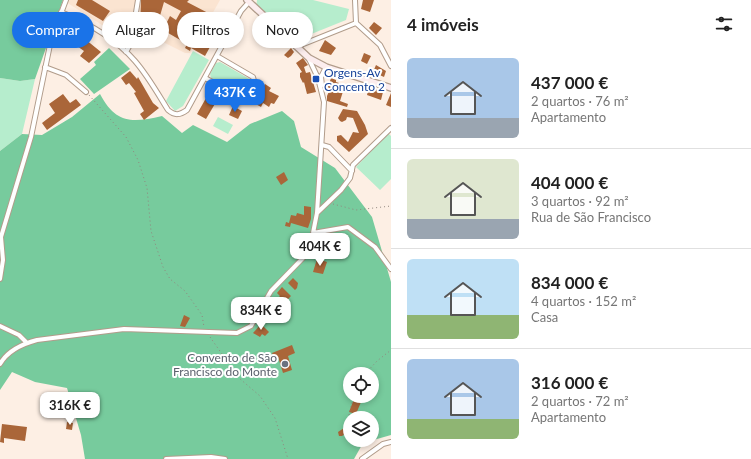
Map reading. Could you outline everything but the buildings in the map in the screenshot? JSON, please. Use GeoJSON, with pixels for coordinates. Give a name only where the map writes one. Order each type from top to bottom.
{"type":"FeatureCollection","features":[{"type":"Feature","properties":{"kind":"street"},"geometry":{"type":"LineString","coordinates":[[61,12],[66,0]]}},
{"type":"Feature","properties":{"kind":"street"},"geometry":{"type":"LineString","coordinates":[[126,52],[131,43],[138,0]]}},
{"type":"Feature","properties":{"kind":"street"},"geometry":{"type":"LineString","coordinates":[[355,0],[356,23],[380,45],[391,66]]}},
{"type":"Feature","properties":{"kind":"street"},"geometry":{"type":"LineString","coordinates":[[94,28],[126,52],[135,61],[172,113],[180,114],[187,110],[248,1],[259,12]]}},
{"type":"Feature","properties":{"kind":"street"},"geometry":{"type":"LineString","coordinates":[[313,40],[356,23]]}},
{"type":"Feature","properties":{"kind":"street"},"geometry":{"type":"LineString","coordinates":[[0,278],[3,260],[1,237],[32,137],[50,48]]}},
{"type":"Feature","properties":{"kind":"street"},"geometry":{"type":"LineString","coordinates":[[297,48],[309,58],[326,67],[391,88]]}},
{"type":"Feature","properties":{"kind":"street"},"geometry":{"type":"LineString","coordinates":[[205,78],[242,98],[248,96],[255,84],[253,77],[217,56]]}},
{"type":"Feature","properties":{"kind":"street"},"geometry":{"type":"LineString","coordinates":[[309,58],[322,90]]}},
{"type":"Feature","properties":{"kind":"street"},"geometry":{"type":"LineString","coordinates":[[318,78],[319,64]]}},
{"type":"Feature","properties":{"kind":"street"},"geometry":{"type":"LineString","coordinates":[[45,67],[66,75],[88,93]]}},
{"type":"Feature","properties":{"kind":"street"},"geometry":{"type":"LineString","coordinates":[[0,364],[9,352],[27,343],[124,329],[237,333],[250,326],[271,291],[303,258],[313,234],[317,213],[322,145],[324,102],[321,77],[326,67]]}},
{"type":"Feature","properties":{"kind":"street"},"geometry":{"type":"LineString","coordinates":[[317,213],[341,190],[350,178],[353,165],[391,130]]}},
{"type":"Feature","properties":{"kind":"street"},"geometry":{"type":"LineString","coordinates":[[322,145],[329,147],[352,171]]}},
{"type":"Feature","properties":{"kind":"street"},"geometry":{"type":"LineString","coordinates":[[313,234],[348,227],[374,247],[391,269]]}},
{"type":"Feature","properties":{"kind":"street"},"geometry":{"type":"LineString","coordinates":[[0,326],[19,335],[27,343]]}},
{"type":"Feature","properties":{"kind":"street"},"geometry":{"type":"LineString","coordinates":[[362,459],[382,444],[391,442]]}},
{"type":"Feature","properties":{"kind":"street"},"geometry":{"type":"LineString","coordinates":[[166,459],[211,457],[225,459]]}},
{"type":"Feature","properties":{"kind":"path"},"geometry":{"type":"LineString","coordinates":[[88,93],[126,137],[138,160],[147,188],[151,231],[164,267],[170,278],[185,291],[202,315],[207,332],[239,378],[260,396],[275,418],[288,459]]}},
{"type":"Feature","properties":{"kind":"path"},"geometry":{"type":"LineString","coordinates":[[330,202],[344,208],[356,210],[391,206]]}},
{"type":"Feature","properties":{"kind":"path"},"geometry":{"type":"LineString","coordinates":[[371,367],[391,350]]}},
{"type":"Feature","properties":{"kind":"shaded area"},"geometry":{"type":"Polygon","coordinates":[[[63,0],[220,0],[213,12],[177,12],[177,48],[193,48],[190,53],[185,53],[169,45],[169,12],[102,12],[102,25],[94,20],[94,12],[82,12],[63,0]]]}},
{"type":"Feature","properties":{"kind":"green space"},"geometry":{"type":"Polygon","coordinates":[[[0,0],[63,0],[59,12],[12,12],[12,48],[46,48],[35,79],[20,81],[0,78],[0,0]]]}},
{"type":"Feature","properties":{"kind":"green space"},"geometry":{"type":"Polygon","coordinates":[[[257,0],[313,0],[349,9],[346,20],[313,33],[313,12],[264,12],[256,8],[257,0]]]}},
{"type":"Feature","properties":{"kind":"green space"},"geometry":{"type":"Polygon","coordinates":[[[109,48],[130,69],[94,94],[80,79],[96,65],[94,62],[109,48]]]}},
{"type":"Feature","properties":{"kind":"green space"},"geometry":{"type":"Polygon","coordinates":[[[193,51],[209,60],[183,106],[175,111],[166,101],[193,51]]]}},
{"type":"Feature","properties":{"kind":"green space"},"geometry":{"type":"Polygon","coordinates":[[[220,62],[253,81],[247,94],[243,96],[211,78],[210,74],[216,63],[220,62]]]}},
{"type":"Feature","properties":{"kind":"green space"},"geometry":{"type":"Polygon","coordinates":[[[0,78],[20,81],[35,79],[22,134],[0,151],[0,78]]]}},
{"type":"Feature","properties":{"kind":"green space"},"geometry":{"type":"Polygon","coordinates":[[[100,94],[112,111],[126,119],[142,120],[162,116],[182,133],[193,125],[227,142],[250,124],[282,111],[294,121],[301,147],[335,168],[372,217],[391,282],[391,435],[379,438],[379,411],[343,411],[343,447],[361,447],[354,459],[85,459],[81,435],[67,388],[35,382],[12,372],[0,390],[0,151],[22,134],[42,135],[72,117],[100,94]]]}},
{"type":"Feature","properties":{"kind":"green space"},"geometry":{"type":"Polygon","coordinates":[[[218,117],[233,125],[228,134],[213,126],[218,117]]]}},
{"type":"Feature","properties":{"kind":"green space"},"geometry":{"type":"Polygon","coordinates":[[[388,133],[391,136],[391,179],[380,190],[356,167],[388,133]]]}},
{"type":"Feature","properties":{"kind":"place","name":"Orgens-Av Concento 2"},"geometry":{"type":"Point","coordinates":[316,79]}},
{"type":"Feature","properties":{"kind":"place","name":"Convento de São Francisco do Monte"},"geometry":{"type":"Point","coordinates":[285,364]}}]}
